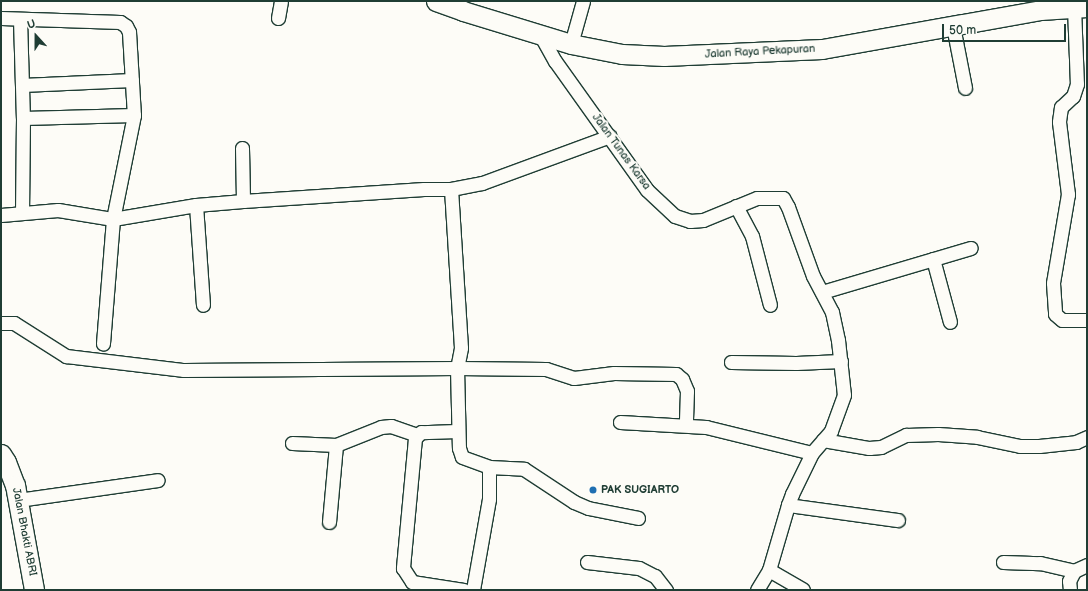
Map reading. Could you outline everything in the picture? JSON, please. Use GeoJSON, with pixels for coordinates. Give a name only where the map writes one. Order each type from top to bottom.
{"type":"FeatureCollection","features":[{"type":"Feature","properties":{"kind":"main road","name":"Jalan Raya Pekapuran"},"geometry":{"type":"LineString","coordinates":[[436,1],[541,36],[571,44],[622,54],[657,56],[822,48],[1040,10],[1081,7]]}},
{"type":"Feature","properties":{"kind":"main road","name":"Jalan Bhakti ABRI"},"geometry":{"type":"LineString","coordinates":[[1,454],[6,462],[15,485],[34,590]]}},
{"type":"Feature","properties":{"kind":"street"},"geometry":{"type":"LineString","coordinates":[[278,18],[282,1]]}},
{"type":"Feature","properties":{"kind":"street"},"geometry":{"type":"LineString","coordinates":[[571,44],[583,1]]}},
{"type":"Feature","properties":{"kind":"street"},"geometry":{"type":"LineString","coordinates":[[1081,7],[1077,84],[1072,96],[1061,107],[1059,122],[1068,194],[1054,270],[1054,310],[1062,320],[1087,320]]}},
{"type":"Feature","properties":{"kind":"street"},"geometry":{"type":"LineString","coordinates":[[1,18],[120,22],[126,26],[129,32],[134,115],[113,218],[103,344]]}},
{"type":"Feature","properties":{"kind":"street"},"geometry":{"type":"LineString","coordinates":[[20,19],[23,118],[22,212]]}},
{"type":"Feature","properties":{"kind":"street"},"geometry":{"type":"LineString","coordinates":[[953,26],[965,88]]}},
{"type":"Feature","properties":{"kind":"street","name":"Jalan Tunas Karsa"},"geometry":{"type":"LineString","coordinates":[[541,36],[555,61],[610,136],[647,190],[675,216],[690,222],[703,220],[757,198],[783,198],[788,207],[813,276],[832,312],[841,361],[844,395],[831,431],[812,453],[788,505],[769,570],[757,590]]}},
{"type":"Feature","properties":{"kind":"street"},"geometry":{"type":"LineString","coordinates":[[22,85],[132,80]]}},
{"type":"Feature","properties":{"kind":"street"},"geometry":{"type":"LineString","coordinates":[[23,118],[134,115]]}},
{"type":"Feature","properties":{"kind":"street"},"geometry":{"type":"LineString","coordinates":[[1,215],[58,210],[113,218],[196,205],[424,189],[451,189],[482,183],[610,136]]}},
{"type":"Feature","properties":{"kind":"street"},"geometry":{"type":"LineString","coordinates":[[242,148],[243,201]]}},
{"type":"Feature","properties":{"kind":"street"},"geometry":{"type":"LineString","coordinates":[[451,189],[461,348],[457,368],[457,431],[458,448],[462,457],[489,467],[524,469],[574,502],[588,508],[638,518]]}},
{"type":"Feature","properties":{"kind":"street"},"geometry":{"type":"LineString","coordinates":[[196,205],[203,305]]}},
{"type":"Feature","properties":{"kind":"street"},"geometry":{"type":"LineString","coordinates":[[736,206],[752,236],[770,305]]}},
{"type":"Feature","properties":{"kind":"street"},"geometry":{"type":"LineString","coordinates":[[822,292],[971,248]]}},
{"type":"Feature","properties":{"kind":"street"},"geometry":{"type":"LineString","coordinates":[[933,259],[950,322]]}},
{"type":"Feature","properties":{"kind":"street"},"geometry":{"type":"LineString","coordinates":[[1,324],[14,323],[66,356],[184,370],[457,368],[546,369],[574,378],[614,373],[676,374],[682,379],[687,391],[686,425]]}},
{"type":"Feature","properties":{"kind":"street"},"geometry":{"type":"LineString","coordinates":[[731,362],[796,363],[841,361]]}},
{"type":"Feature","properties":{"kind":"street"},"geometry":{"type":"LineString","coordinates":[[620,422],[706,427],[812,453]]}},
{"type":"Feature","properties":{"kind":"street"},"geometry":{"type":"LineString","coordinates":[[292,443],[336,445],[382,427],[396,428],[417,435],[426,432],[457,431]]}},
{"type":"Feature","properties":{"kind":"street"},"geometry":{"type":"LineString","coordinates":[[823,440],[869,448],[881,447],[906,435],[938,434],[977,437],[1020,446],[1039,446],[1076,442],[1087,437]]}},
{"type":"Feature","properties":{"kind":"street"},"geometry":{"type":"LineString","coordinates":[[417,435],[415,438],[403,568],[412,582],[463,590]]}},
{"type":"Feature","properties":{"kind":"street"},"geometry":{"type":"LineString","coordinates":[[329,522],[336,445]]}},
{"type":"Feature","properties":{"kind":"street"},"geometry":{"type":"LineString","coordinates":[[473,590],[489,498],[489,467]]}},
{"type":"Feature","properties":{"kind":"street"},"geometry":{"type":"LineString","coordinates":[[18,500],[158,480]]}},
{"type":"Feature","properties":{"kind":"street"},"geometry":{"type":"LineString","coordinates":[[788,505],[898,520]]}},
{"type":"Feature","properties":{"kind":"street"},"geometry":{"type":"LineString","coordinates":[[587,562],[639,568],[655,576],[666,590]]}},
{"type":"Feature","properties":{"kind":"street"},"geometry":{"type":"LineString","coordinates":[[1003,562],[1040,563],[1074,571]]}},
{"type":"Feature","properties":{"kind":"street"},"geometry":{"type":"LineString","coordinates":[[1070,590],[1068,581],[1074,571],[1087,565]]}},
{"type":"Feature","properties":{"kind":"street"},"geometry":{"type":"LineString","coordinates":[[769,570],[803,590]]}},
{"type":"Feature","properties":{"kind":"place","name":"PAK SUGIARTO"},"geometry":{"type":"Point","coordinates":[593,490]}}]}
